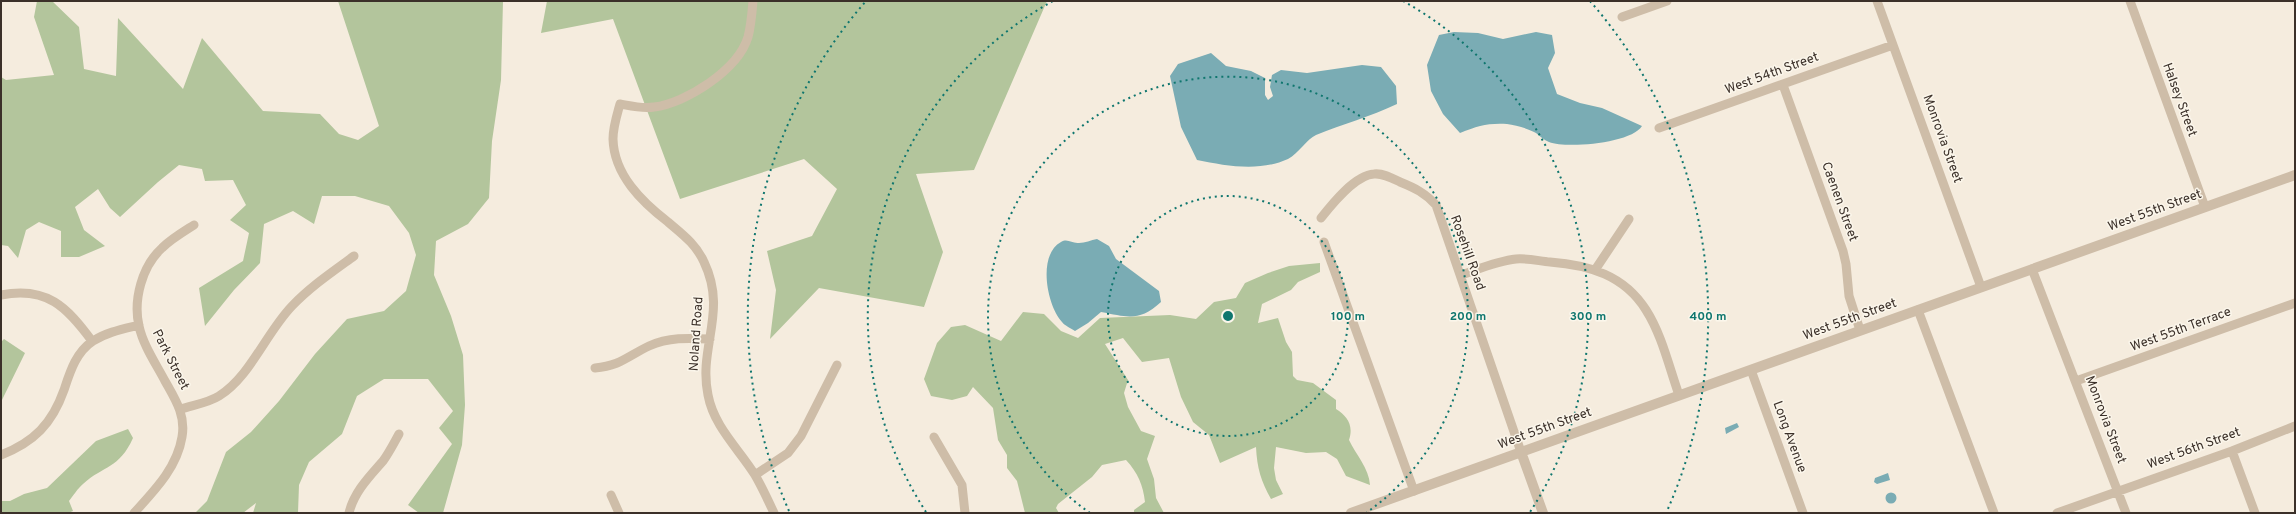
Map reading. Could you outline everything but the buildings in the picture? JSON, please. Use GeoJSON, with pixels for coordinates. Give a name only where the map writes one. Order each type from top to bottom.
{"type":"FeatureCollection","features":[{"type":"Feature","properties":{"kind":"street","name":"Noland Road"},"geometry":{"type":"LineString","coordinates":[[753,1],[748,37],[733,64],[720,74],[669,104],[652,108],[620,104],[615,123],[613,141],[617,159],[636,194],[650,208],[692,242],[704,260],[712,280],[715,302],[706,371],[708,395],[715,417],[755,475],[774,513]]}},
{"type":"Feature","properties":{"kind":"street"},"geometry":{"type":"LineString","coordinates":[[1622,17],[1667,1]]}},
{"type":"Feature","properties":{"kind":"street","name":"Monrovia Street"},"geometry":{"type":"LineString","coordinates":[[1877,1],[1981,287]]}},
{"type":"Feature","properties":{"kind":"street","name":"Halsey Street"},"geometry":{"type":"LineString","coordinates":[[2130,1],[2205,207]]}},
{"type":"Feature","properties":{"kind":"street","name":"West 54th Street"},"geometry":{"type":"LineString","coordinates":[[1659,128],[1893,45]]}},
{"type":"Feature","properties":{"kind":"street","name":"Caenen Street"},"geometry":{"type":"LineString","coordinates":[[1783,84],[1842,251],[1846,264],[1848,296],[1860,330]]}},
{"type":"Feature","properties":{"kind":"street","name":"Rosehill Road"},"geometry":{"type":"LineString","coordinates":[[1321,218],[1351,185],[1365,176],[1382,174],[1424,192],[1436,205],[1543,513]]}},
{"type":"Feature","properties":{"kind":"street","name":"West 55th Street"},"geometry":{"type":"LineString","coordinates":[[1351,513],[2295,175]]}},
{"type":"Feature","properties":{"kind":"street"},"geometry":{"type":"LineString","coordinates":[[1595,270],[1629,219]]}},
{"type":"Feature","properties":{"kind":"street","name":"Park Street"},"geometry":{"type":"LineString","coordinates":[[134,513],[156,489],[174,463],[182,437],[181,409],[143,340],[139,326],[139,291],[151,260],[162,248],[194,225]]}},
{"type":"Feature","properties":{"kind":"street"},"geometry":{"type":"LineString","coordinates":[[1324,242],[1414,491]]}},
{"type":"Feature","properties":{"kind":"street"},"geometry":{"type":"LineString","coordinates":[[181,409],[217,397],[233,386],[266,338],[291,307],[312,287],[354,256]]}},
{"type":"Feature","properties":{"kind":"street"},"geometry":{"type":"LineString","coordinates":[[1461,275],[1496,263],[1525,259],[1583,266],[1607,274],[1624,286],[1646,310],[1655,328],[1679,395]]}},
{"type":"Feature","properties":{"kind":"street","name":"Monrovia Street"},"geometry":{"type":"LineString","coordinates":[[2032,269],[2126,513]]}},
{"type":"Feature","properties":{"kind":"street"},"geometry":{"type":"LineString","coordinates":[[1,295],[18,292],[32,292],[62,305],[92,342]]}},
{"type":"Feature","properties":{"kind":"street","name":"West 55th Terrace"},"geometry":{"type":"LineString","coordinates":[[2076,381],[2295,303]]}},
{"type":"Feature","properties":{"kind":"street"},"geometry":{"type":"LineString","coordinates":[[1918,310],[1994,513]]}},
{"type":"Feature","properties":{"kind":"street"},"geometry":{"type":"LineString","coordinates":[[1,455],[26,445],[38,434],[53,415],[72,368],[80,354],[92,342],[114,331],[139,326]]}},
{"type":"Feature","properties":{"kind":"street"},"geometry":{"type":"LineString","coordinates":[[595,368],[612,366],[648,346],[666,340],[683,338],[710,339]]}},
{"type":"Feature","properties":{"kind":"street"},"geometry":{"type":"LineString","coordinates":[[755,475],[788,453],[801,436],[837,365]]}},
{"type":"Feature","properties":{"kind":"street","name":"Long Avenue"},"geometry":{"type":"LineString","coordinates":[[1750,370],[1803,513]]}},
{"type":"Feature","properties":{"kind":"street","name":"West 56th Street"},"geometry":{"type":"LineString","coordinates":[[2057,513],[2118,490],[2232,451],[2295,426]]}},
{"type":"Feature","properties":{"kind":"street"},"geometry":{"type":"LineString","coordinates":[[349,513],[351,502],[362,485],[384,459],[399,434]]}},
{"type":"Feature","properties":{"kind":"street"},"geometry":{"type":"LineString","coordinates":[[934,437],[962,485],[965,513]]}},
{"type":"Feature","properties":{"kind":"street"},"geometry":{"type":"LineString","coordinates":[[2232,451],[2255,513]]}},
{"type":"Feature","properties":{"kind":"street"},"geometry":{"type":"LineString","coordinates":[[611,495],[619,513]]}},
{"type":"Feature","properties":{"kind":"green space"},"geometry":{"type":"Polygon","coordinates":[[[37,1],[52,1],[79,27],[84,69],[116,76],[118,18],[183,89],[202,38],[263,111],[320,114],[339,134],[358,140],[379,126],[338,1],[503,1],[501,80],[492,141],[489,198],[468,224],[436,241],[434,275],[451,316],[463,355],[465,405],[462,445],[443,513],[419,513],[408,505],[452,444],[439,428],[453,411],[428,379],[384,379],[357,396],[342,434],[309,462],[299,485],[298,513],[253,513],[256,503],[243,513],[195,513],[207,501],[226,452],[251,432],[279,401],[315,354],[347,319],[384,311],[406,291],[416,255],[409,233],[389,206],[355,196],[322,196],[314,224],[293,211],[264,224],[260,263],[234,290],[205,326],[199,288],[243,261],[249,233],[230,220],[246,205],[233,180],[205,181],[202,169],[179,165],[120,217],[110,208],[98,189],[75,207],[84,230],[105,246],[79,257],[61,257],[61,231],[39,222],[26,230],[18,258],[8,246],[1,245],[1,77],[6,80],[54,75],[34,17],[37,1]]]}},
{"type":"Feature","properties":{"kind":"green space"},"geometry":{"type":"Polygon","coordinates":[[[547,1],[1047,1],[974,170],[916,174],[943,252],[924,307],[819,288],[770,339],[776,290],[767,251],[812,236],[837,189],[804,159],[680,199],[613,19],[541,33],[547,1]]]}},
{"type":"Feature","properties":{"kind":"green space"},"geometry":{"type":"Polygon","coordinates":[[[1320,263],[1320,272],[1298,282],[1291,290],[1262,304],[1258,323],[1278,318],[1286,342],[1292,352],[1293,376],[1297,380],[1313,383],[1336,400],[1336,409],[1346,418],[1350,425],[1351,430],[1349,440],[1365,467],[1370,485],[1346,476],[1337,459],[1326,452],[1306,453],[1276,447],[1274,468],[1276,480],[1283,494],[1271,499],[1260,474],[1256,447],[1220,463],[1209,435],[1193,422],[1181,397],[1169,358],[1142,362],[1123,338],[1105,344],[1128,380],[1124,393],[1128,407],[1141,431],[1155,436],[1147,459],[1154,479],[1156,498],[1164,513],[1134,513],[1134,510],[1145,502],[1137,475],[1126,460],[1102,465],[1092,477],[1058,504],[1056,508],[1059,513],[1025,513],[1017,481],[1007,468],[1007,455],[998,440],[993,408],[973,387],[967,396],[952,400],[931,396],[924,379],[937,343],[951,327],[965,325],[1001,341],[1023,312],[1044,314],[1061,331],[1078,338],[1100,318],[1170,315],[1196,319],[1214,302],[1236,298],[1245,283],[1289,266],[1320,263]]]}},
{"type":"Feature","properties":{"kind":"green space"},"geometry":{"type":"Polygon","coordinates":[[[4,339],[25,353],[1,402],[1,342],[4,339]]]}},
{"type":"Feature","properties":{"kind":"green space"},"geometry":{"type":"Polygon","coordinates":[[[128,429],[133,438],[128,448],[111,466],[91,478],[79,488],[69,501],[73,511],[68,513],[1,513],[1,501],[10,501],[24,494],[47,488],[96,441],[128,429]]]}},
{"type":"Feature","properties":{"kind":"water"},"geometry":{"type":"Polygon","coordinates":[[[1454,32],[1478,33],[1503,39],[1536,32],[1552,35],[1555,53],[1548,68],[1557,94],[1580,103],[1602,108],[1642,126],[1636,132],[1626,137],[1598,143],[1570,145],[1549,142],[1530,130],[1507,124],[1494,124],[1472,128],[1460,133],[1443,114],[1431,91],[1427,65],[1439,35],[1454,32]]]}},
{"type":"Feature","properties":{"kind":"water"},"geometry":{"type":"Polygon","coordinates":[[[1211,53],[1226,66],[1251,71],[1265,78],[1265,95],[1268,100],[1273,96],[1270,87],[1272,75],[1281,70],[1307,73],[1362,65],[1381,67],[1396,86],[1397,104],[1377,113],[1316,135],[1288,159],[1277,163],[1254,167],[1243,167],[1197,160],[1181,127],[1170,76],[1178,64],[1211,53]]]}},
{"type":"Feature","properties":{"kind":"water"},"geometry":{"type":"Polygon","coordinates":[[[1097,239],[1109,246],[1116,259],[1159,291],[1161,302],[1146,313],[1133,316],[1101,312],[1088,323],[1075,331],[1062,322],[1052,305],[1047,281],[1049,258],[1054,249],[1063,241],[1084,243],[1097,239]]]}},
{"type":"Feature","properties":{"kind":"water"},"geometry":{"type":"Polygon","coordinates":[[[1737,423],[1739,427],[1726,434],[1725,428],[1737,423]]]}},
{"type":"Feature","properties":{"kind":"water"},"geometry":{"type":"Polygon","coordinates":[[[1888,473],[1890,480],[1877,484],[1874,482],[1875,478],[1888,473]]]}},
{"type":"Feature","properties":{"kind":"water"},"geometry":{"type":"Polygon","coordinates":[[[1889,493],[1893,493],[1895,494],[1895,502],[1889,503],[1886,500],[1886,496],[1889,493]]]}}]}
